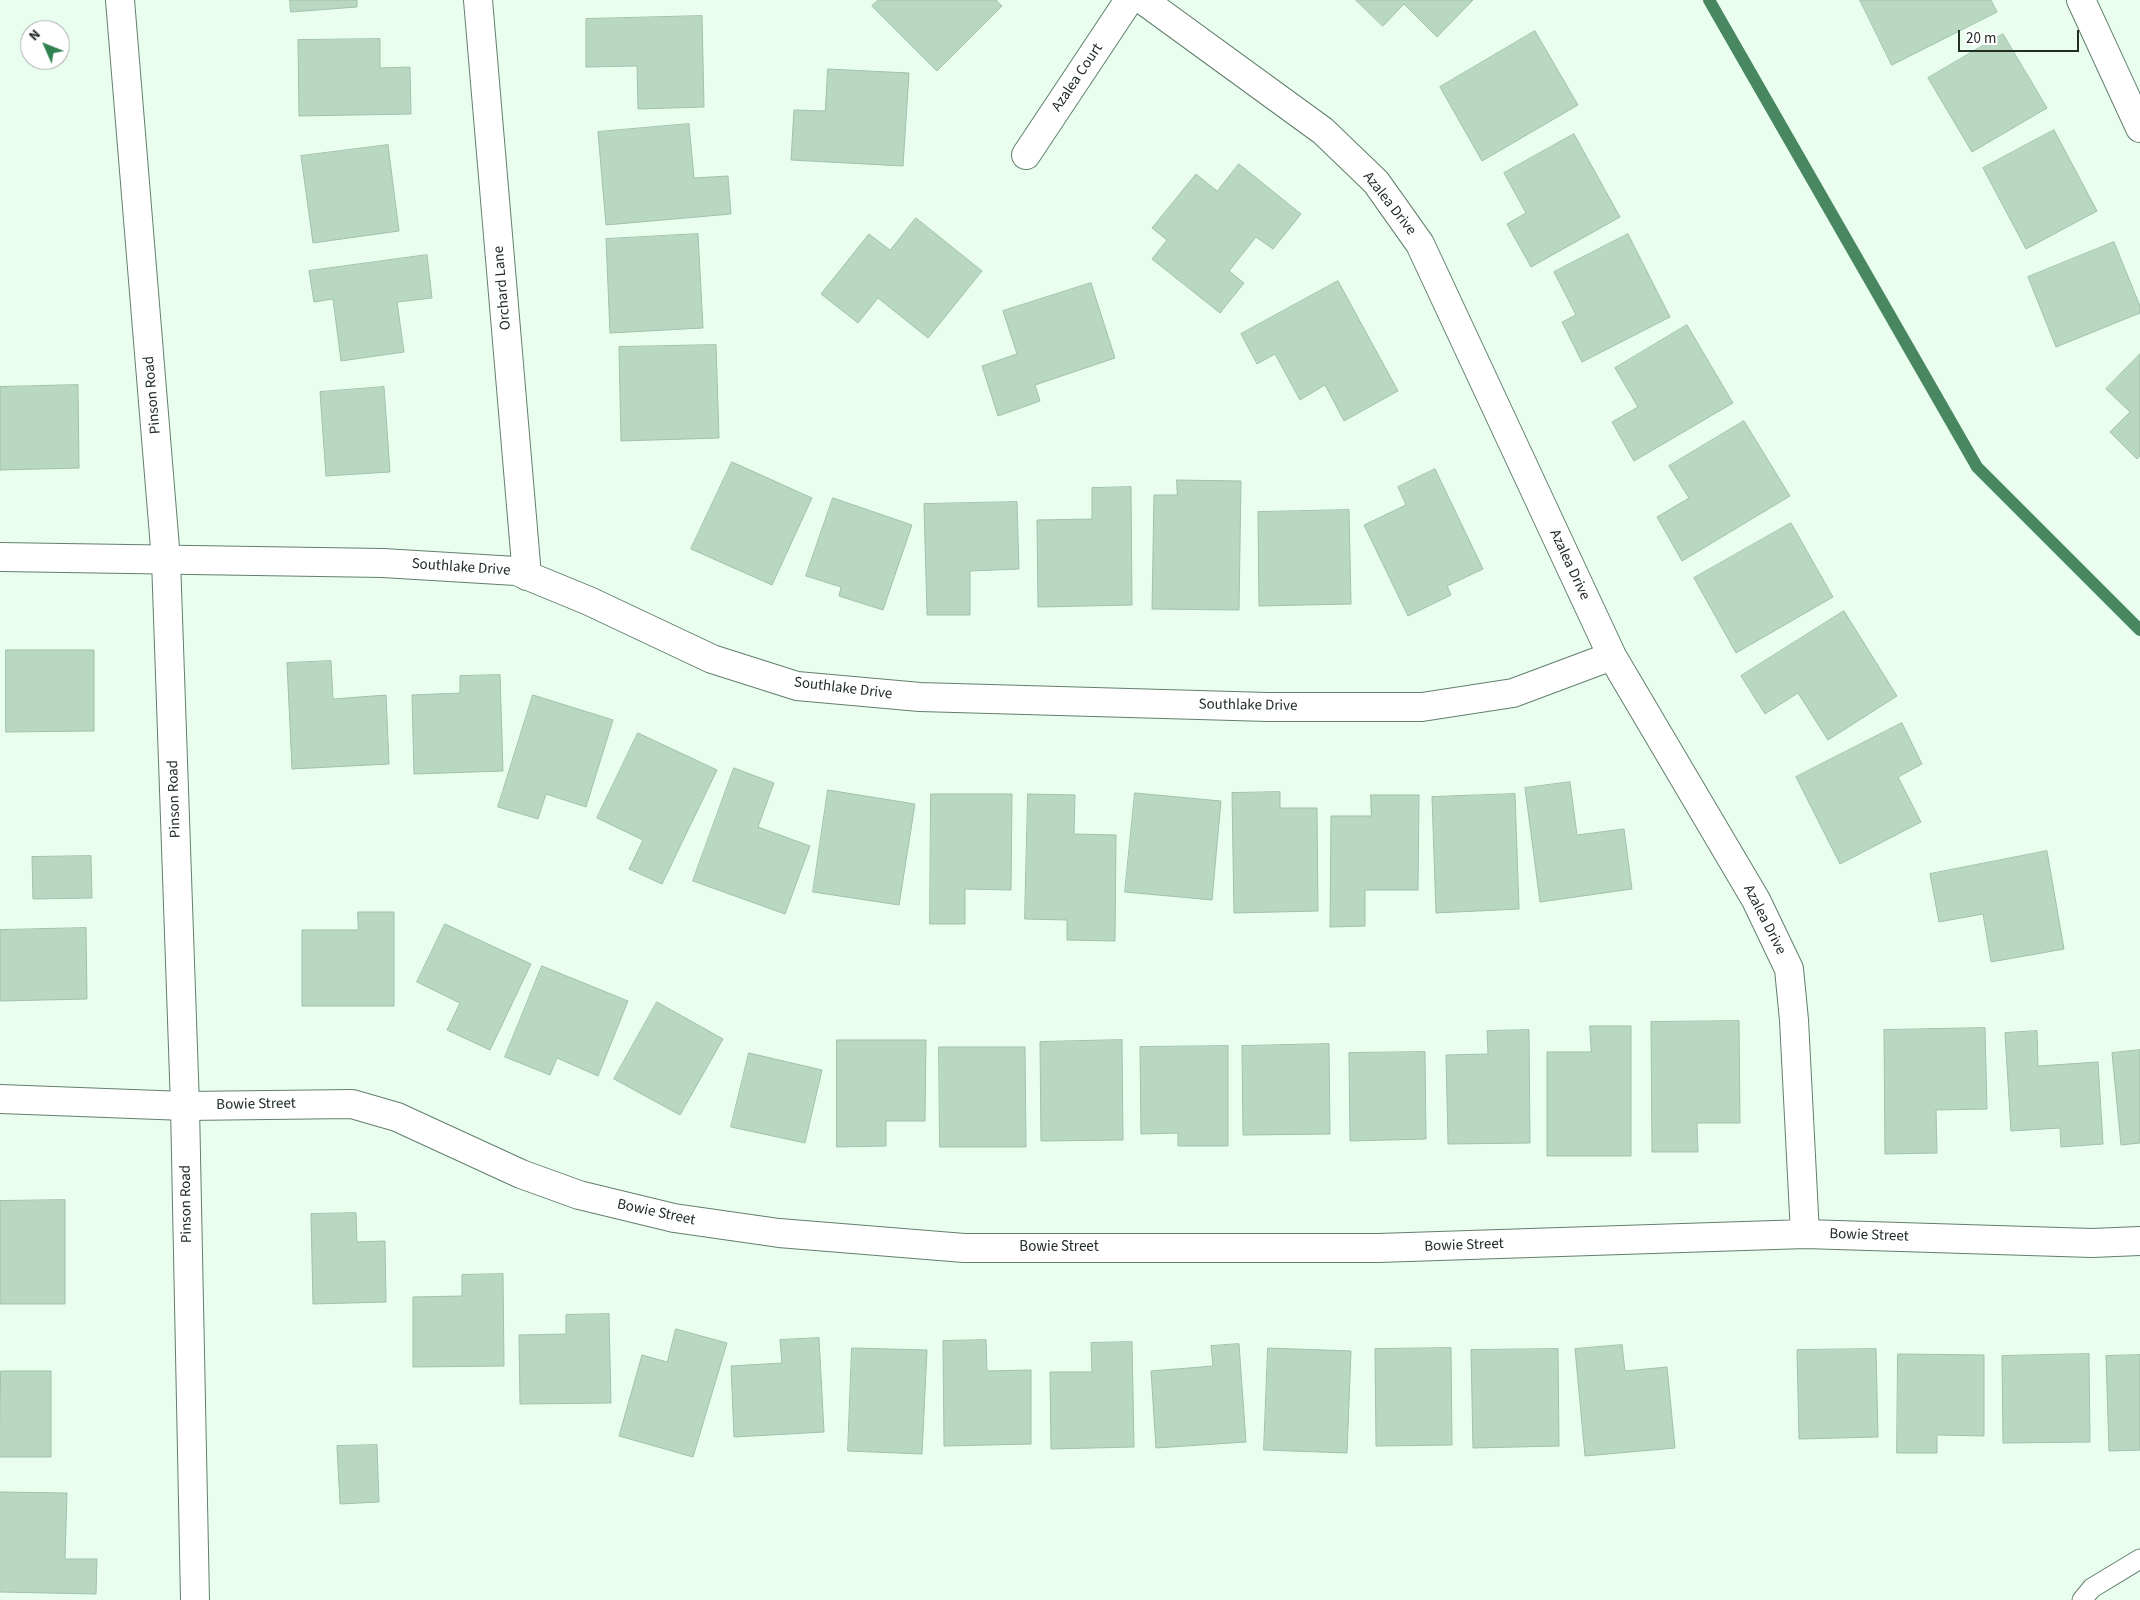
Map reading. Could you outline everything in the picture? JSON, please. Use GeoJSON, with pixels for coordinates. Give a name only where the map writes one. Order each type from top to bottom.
{"type":"FeatureCollection","features":[{"type":"Feature","properties":{"kind":"street","name":"Pinson Road"},"geometry":{"type":"LineString","coordinates":[[120,0],[166,560],[186,1106],[195,1600]]}},
{"type":"Feature","properties":{"kind":"street","name":"Orchard Lane"},"geometry":{"type":"LineString","coordinates":[[478,0],[527,576]]}},
{"type":"Feature","properties":{"kind":"street","name":"Azalea Court"},"geometry":{"type":"LineString","coordinates":[[1026,155],[1129,0]]}},
{"type":"Feature","properties":{"kind":"street","name":"Azalea Drive"},"geometry":{"type":"LineString","coordinates":[[1143,0],[1323,131],[1376,182],[1420,244],[1612,656],[1756,900],[1789,969],[1794,1020],[1805,1234]]}},
{"type":"Feature","properties":{"kind":"street"},"geometry":{"type":"LineString","coordinates":[[2081,0],[2140,128]]}},
{"type":"Feature","properties":{"kind":"street","name":"Southlake Drive"},"geometry":{"type":"LineString","coordinates":[[0,557],[383,563],[516,571],[589,601],[712,659],[797,686],[920,697],[1268,707],[1422,707],[1512,692],[1612,656]]}},
{"type":"Feature","properties":{"kind":"street","name":"Bowie Street"},"geometry":{"type":"LineString","coordinates":[[0,1099],[186,1106],[352,1104],[397,1117],[520,1174],[579,1195],[674,1218],[779,1233],[964,1248],[1378,1248],[1805,1234],[2092,1243],[2140,1241]]}},
{"type":"Feature","properties":{"kind":"lane"},"geometry":{"type":"LineString","coordinates":[[2082,1600],[2092,1588],[2140,1559]]}},
{"type":"Feature","properties":{"kind":"building"},"geometry":{"type":"Polygon","coordinates":[[[290,0],[357,0],[357,7],[291,12],[290,0]]]}},
{"type":"Feature","properties":{"kind":"building"},"geometry":{"type":"Polygon","coordinates":[[[878,0],[996,0],[1002,6],[937,71],[872,6],[878,0]]]}},
{"type":"Feature","properties":{"kind":"building"},"geometry":{"type":"Polygon","coordinates":[[[1356,0],[1473,0],[1437,37],[1404,4],[1383,26],[1356,0]]]}},
{"type":"Feature","properties":{"kind":"building"},"geometry":{"type":"Polygon","coordinates":[[[1860,0],[1991,0],[1997,12],[1892,65],[1860,0]]]}},
{"type":"Feature","properties":{"kind":"building"},"geometry":{"type":"Polygon","coordinates":[[[702,16],[704,107],[638,109],[637,66],[586,67],[586,19],[702,16]]]}},
{"type":"Feature","properties":{"kind":"building"},"geometry":{"type":"Polygon","coordinates":[[[1535,31],[1578,105],[1482,161],[1440,87],[1535,31]]]}},
{"type":"Feature","properties":{"kind":"building"},"geometry":{"type":"Polygon","coordinates":[[[2003,34],[2047,108],[1972,152],[1928,78],[2003,34]]]}},
{"type":"Feature","properties":{"kind":"building"},"geometry":{"type":"Polygon","coordinates":[[[380,39],[380,68],[410,67],[411,114],[299,116],[298,40],[380,39]]]}},
{"type":"Feature","properties":{"kind":"building"},"geometry":{"type":"Polygon","coordinates":[[[828,69],[909,73],[903,166],[791,160],[794,110],[825,111],[828,69]]]}},
{"type":"Feature","properties":{"kind":"building"},"geometry":{"type":"Polygon","coordinates":[[[689,124],[694,178],[728,176],[731,214],[606,225],[598,132],[689,124]]]}},
{"type":"Feature","properties":{"kind":"building"},"geometry":{"type":"Polygon","coordinates":[[[2054,130],[2097,211],[2026,249],[1983,168],[2054,130]]]}},
{"type":"Feature","properties":{"kind":"building"},"geometry":{"type":"Polygon","coordinates":[[[1574,134],[1620,217],[1531,267],[1507,224],[1526,213],[1504,173],[1574,134]]]}},
{"type":"Feature","properties":{"kind":"building"},"geometry":{"type":"Polygon","coordinates":[[[388,145],[399,231],[313,243],[301,156],[388,145]]]}},
{"type":"Feature","properties":{"kind":"building"},"geometry":{"type":"Polygon","coordinates":[[[1239,164],[1301,214],[1273,249],[1256,237],[1229,271],[1244,283],[1220,313],[1152,259],[1167,240],[1152,228],[1196,174],[1217,191],[1239,164]]]}},
{"type":"Feature","properties":{"kind":"building"},"geometry":{"type":"Polygon","coordinates":[[[916,218],[982,271],[928,338],[878,298],[858,323],[821,294],[869,234],[890,250],[916,218]]]}},
{"type":"Feature","properties":{"kind":"building"},"geometry":{"type":"Polygon","coordinates":[[[698,234],[703,328],[610,333],[606,239],[698,234]]]}},
{"type":"Feature","properties":{"kind":"building"},"geometry":{"type":"Polygon","coordinates":[[[1628,234],[1670,317],[1582,362],[1562,322],[1576,315],[1554,272],[1628,234]]]}},
{"type":"Feature","properties":{"kind":"building"},"geometry":{"type":"Polygon","coordinates":[[[2114,242],[2140,306],[2140,313],[2056,347],[2028,277],[2114,242]]]}},
{"type":"Feature","properties":{"kind":"building"},"geometry":{"type":"Polygon","coordinates":[[[427,255],[432,298],[397,302],[404,352],[341,361],[333,299],[314,302],[309,271],[427,255]]]}},
{"type":"Feature","properties":{"kind":"building"},"geometry":{"type":"Polygon","coordinates":[[[1338,281],[1398,391],[1344,421],[1325,385],[1300,400],[1275,354],[1257,364],[1241,334],[1338,281]]]}},
{"type":"Feature","properties":{"kind":"building"},"geometry":{"type":"Polygon","coordinates":[[[1091,283],[1115,358],[1035,385],[1040,401],[998,416],[982,366],[1017,354],[1003,311],[1091,283]]]}},
{"type":"Feature","properties":{"kind":"building"},"geometry":{"type":"Polygon","coordinates":[[[1687,325],[1733,403],[1634,461],[1612,422],[1638,407],[1615,368],[1687,325]]]}},
{"type":"Feature","properties":{"kind":"building"},"geometry":{"type":"Polygon","coordinates":[[[716,345],[719,438],[621,441],[619,347],[716,345]]]}},
{"type":"Feature","properties":{"kind":"building"},"geometry":{"type":"Polygon","coordinates":[[[2140,354],[2140,456],[2137,459],[2110,432],[2130,412],[2106,389],[2140,354]]]}},
{"type":"Feature","properties":{"kind":"building"},"geometry":{"type":"Polygon","coordinates":[[[78,385],[79,468],[0,470],[0,387],[78,385]]]}},
{"type":"Feature","properties":{"kind":"building"},"geometry":{"type":"Polygon","coordinates":[[[384,387],[390,472],[326,476],[320,392],[384,387]]]}},
{"type":"Feature","properties":{"kind":"building"},"geometry":{"type":"Polygon","coordinates":[[[1744,421],[1790,496],[1682,561],[1657,517],[1689,498],[1669,466],[1744,421]]]}},
{"type":"Feature","properties":{"kind":"building"},"geometry":{"type":"Polygon","coordinates":[[[732,462],[812,498],[772,585],[691,549],[732,462]]]}},
{"type":"Feature","properties":{"kind":"building"},"geometry":{"type":"Polygon","coordinates":[[[1435,469],[1483,569],[1447,586],[1451,595],[1408,616],[1364,525],[1406,505],[1398,487],[1435,469]]]}},
{"type":"Feature","properties":{"kind":"building"},"geometry":{"type":"Polygon","coordinates":[[[1177,480],[1241,481],[1239,610],[1152,609],[1154,495],[1177,495],[1177,480]]]}},
{"type":"Feature","properties":{"kind":"building"},"geometry":{"type":"Polygon","coordinates":[[[1131,487],[1132,605],[1038,607],[1037,520],[1092,519],[1092,488],[1131,487]]]}},
{"type":"Feature","properties":{"kind":"building"},"geometry":{"type":"Polygon","coordinates":[[[833,498],[912,525],[883,610],[839,596],[841,587],[806,576],[833,498]]]}},
{"type":"Feature","properties":{"kind":"building"},"geometry":{"type":"Polygon","coordinates":[[[1017,502],[1019,569],[970,571],[970,615],[927,615],[924,504],[1017,502]]]}},
{"type":"Feature","properties":{"kind":"building"},"geometry":{"type":"Polygon","coordinates":[[[1349,510],[1351,604],[1259,606],[1258,512],[1349,510]]]}},
{"type":"Feature","properties":{"kind":"building"},"geometry":{"type":"Polygon","coordinates":[[[1791,523],[1833,597],[1736,653],[1694,578],[1791,523]]]}},
{"type":"Feature","properties":{"kind":"building"},"geometry":{"type":"Polygon","coordinates":[[[1844,611],[1897,696],[1828,740],[1798,693],[1765,714],[1741,676],[1844,611]]]}},
{"type":"Feature","properties":{"kind":"building"},"geometry":{"type":"Polygon","coordinates":[[[6,650],[94,650],[94,731],[6,732],[6,650]]]}},
{"type":"Feature","properties":{"kind":"building"},"geometry":{"type":"Polygon","coordinates":[[[331,661],[333,699],[386,695],[389,764],[292,769],[287,663],[331,661]]]}},
{"type":"Feature","properties":{"kind":"building"},"geometry":{"type":"Polygon","coordinates":[[[500,675],[503,771],[414,774],[412,695],[460,693],[460,676],[500,675]]]}},
{"type":"Feature","properties":{"kind":"building"},"geometry":{"type":"Polygon","coordinates":[[[533,695],[613,720],[586,807],[546,794],[538,819],[498,807],[533,695]]]}},
{"type":"Feature","properties":{"kind":"building"},"geometry":{"type":"Polygon","coordinates":[[[1902,723],[1922,764],[1898,777],[1921,822],[1840,864],[1796,777],[1902,723]]]}},
{"type":"Feature","properties":{"kind":"building"},"geometry":{"type":"Polygon","coordinates":[[[638,733],[717,770],[662,884],[629,869],[643,840],[597,818],[638,733]]]}},
{"type":"Feature","properties":{"kind":"building"},"geometry":{"type":"Polygon","coordinates":[[[734,768],[774,783],[758,827],[810,846],[785,914],[693,881],[734,768]]]}},
{"type":"Feature","properties":{"kind":"building"},"geometry":{"type":"Polygon","coordinates":[[[1570,782],[1577,835],[1624,829],[1632,889],[1540,902],[1525,788],[1570,782]]]}},
{"type":"Feature","properties":{"kind":"building"},"geometry":{"type":"Polygon","coordinates":[[[828,790],[915,804],[899,905],[813,892],[828,790]]]}},
{"type":"Feature","properties":{"kind":"building"},"geometry":{"type":"Polygon","coordinates":[[[1280,792],[1280,808],[1317,808],[1318,911],[1234,913],[1232,793],[1280,792]]]}},
{"type":"Feature","properties":{"kind":"building"},"geometry":{"type":"Polygon","coordinates":[[[1135,793],[1221,801],[1212,900],[1125,892],[1135,793]]]}},
{"type":"Feature","properties":{"kind":"building"},"geometry":{"type":"Polygon","coordinates":[[[931,794],[1012,794],[1011,890],[965,889],[965,924],[930,924],[931,794]]]}},
{"type":"Feature","properties":{"kind":"building"},"geometry":{"type":"Polygon","coordinates":[[[1028,794],[1075,795],[1074,834],[1116,835],[1115,941],[1067,940],[1067,920],[1025,919],[1028,794]]]}},
{"type":"Feature","properties":{"kind":"building"},"geometry":{"type":"Polygon","coordinates":[[[1515,794],[1519,909],[1436,913],[1432,797],[1515,794]]]}},
{"type":"Feature","properties":{"kind":"building"},"geometry":{"type":"Polygon","coordinates":[[[1371,795],[1419,795],[1418,890],[1365,890],[1365,926],[1330,927],[1331,816],[1371,816],[1371,795]]]}},
{"type":"Feature","properties":{"kind":"building"},"geometry":{"type":"Polygon","coordinates":[[[2047,851],[2064,949],[1991,962],[1983,914],[1939,922],[1930,874],[2047,851]]]}},
{"type":"Feature","properties":{"kind":"building"},"geometry":{"type":"Polygon","coordinates":[[[91,856],[92,898],[33,899],[32,857],[91,856]]]}},
{"type":"Feature","properties":{"kind":"building"},"geometry":{"type":"Polygon","coordinates":[[[358,912],[394,912],[394,1006],[302,1006],[302,930],[358,930],[358,912]]]}},
{"type":"Feature","properties":{"kind":"building"},"geometry":{"type":"Polygon","coordinates":[[[445,924],[531,964],[490,1050],[447,1030],[460,1003],[417,982],[445,924]]]}},
{"type":"Feature","properties":{"kind":"building"},"geometry":{"type":"Polygon","coordinates":[[[86,928],[87,999],[0,1001],[0,930],[86,928]]]}},
{"type":"Feature","properties":{"kind":"building"},"geometry":{"type":"Polygon","coordinates":[[[542,966],[628,1001],[598,1076],[557,1058],[550,1075],[505,1057],[542,966]]]}},
{"type":"Feature","properties":{"kind":"building"},"geometry":{"type":"Polygon","coordinates":[[[657,1002],[723,1039],[680,1115],[614,1079],[657,1002]]]}},
{"type":"Feature","properties":{"kind":"building"},"geometry":{"type":"Polygon","coordinates":[[[1739,1021],[1740,1123],[1697,1123],[1698,1152],[1652,1152],[1651,1022],[1739,1021]]]}},
{"type":"Feature","properties":{"kind":"building"},"geometry":{"type":"Polygon","coordinates":[[[1590,1026],[1631,1026],[1631,1156],[1547,1156],[1547,1052],[1591,1052],[1590,1026]]]}},
{"type":"Feature","properties":{"kind":"building"},"geometry":{"type":"Polygon","coordinates":[[[1985,1028],[1987,1109],[1936,1110],[1937,1153],[1885,1154],[1884,1030],[1985,1028]]]}},
{"type":"Feature","properties":{"kind":"building"},"geometry":{"type":"Polygon","coordinates":[[[1529,1030],[1530,1143],[1448,1144],[1446,1055],[1488,1054],[1487,1031],[1529,1030]]]}},
{"type":"Feature","properties":{"kind":"building"},"geometry":{"type":"Polygon","coordinates":[[[2037,1031],[2038,1066],[2098,1062],[2103,1144],[2061,1147],[2060,1128],[2011,1131],[2005,1033],[2037,1031]]]}},
{"type":"Feature","properties":{"kind":"building"},"geometry":{"type":"Polygon","coordinates":[[[837,1040],[926,1040],[925,1121],[886,1121],[886,1146],[837,1147],[837,1040]]]}},
{"type":"Feature","properties":{"kind":"building"},"geometry":{"type":"Polygon","coordinates":[[[1122,1040],[1123,1140],[1041,1141],[1040,1042],[1122,1040]]]}},
{"type":"Feature","properties":{"kind":"building"},"geometry":{"type":"Polygon","coordinates":[[[1329,1044],[1330,1134],[1243,1135],[1242,1046],[1329,1044]]]}},
{"type":"Feature","properties":{"kind":"building"},"geometry":{"type":"Polygon","coordinates":[[[1228,1046],[1228,1146],[1178,1146],[1178,1133],[1141,1134],[1140,1047],[1228,1046]]]}},
{"type":"Feature","properties":{"kind":"building"},"geometry":{"type":"Polygon","coordinates":[[[939,1047],[1025,1047],[1026,1147],[940,1147],[939,1047]]]}},
{"type":"Feature","properties":{"kind":"building"},"geometry":{"type":"Polygon","coordinates":[[[2140,1050],[2140,1143],[2121,1145],[2112,1053],[2140,1050]]]}},
{"type":"Feature","properties":{"kind":"building"},"geometry":{"type":"Polygon","coordinates":[[[1425,1052],[1426,1139],[1350,1141],[1349,1053],[1425,1052]]]}},
{"type":"Feature","properties":{"kind":"building"},"geometry":{"type":"Polygon","coordinates":[[[749,1053],[822,1070],[805,1143],[731,1127],[749,1053]]]}},
{"type":"Feature","properties":{"kind":"building"},"geometry":{"type":"Polygon","coordinates":[[[65,1200],[65,1304],[0,1304],[0,1201],[65,1200]]]}},
{"type":"Feature","properties":{"kind":"building"},"geometry":{"type":"Polygon","coordinates":[[[356,1213],[357,1242],[385,1241],[386,1302],[313,1304],[311,1214],[356,1213]]]}},
{"type":"Feature","properties":{"kind":"building"},"geometry":{"type":"Polygon","coordinates":[[[503,1274],[504,1366],[413,1367],[413,1297],[462,1296],[462,1275],[503,1274]]]}},
{"type":"Feature","properties":{"kind":"building"},"geometry":{"type":"Polygon","coordinates":[[[609,1314],[611,1403],[520,1404],[519,1335],[566,1334],[566,1315],[609,1314]]]}},
{"type":"Feature","properties":{"kind":"building"},"geometry":{"type":"Polygon","coordinates":[[[676,1329],[727,1343],[693,1457],[619,1436],[642,1355],[667,1362],[676,1329]]]}},
{"type":"Feature","properties":{"kind":"building"},"geometry":{"type":"Polygon","coordinates":[[[819,1338],[824,1432],[734,1437],[731,1366],[782,1363],[780,1340],[819,1338]]]}},
{"type":"Feature","properties":{"kind":"building"},"geometry":{"type":"Polygon","coordinates":[[[986,1340],[987,1371],[1031,1370],[1031,1444],[944,1446],[943,1341],[986,1340]]]}},
{"type":"Feature","properties":{"kind":"building"},"geometry":{"type":"Polygon","coordinates":[[[1132,1342],[1134,1447],[1051,1449],[1050,1372],[1092,1372],[1091,1343],[1132,1342]]]}},
{"type":"Feature","properties":{"kind":"building"},"geometry":{"type":"Polygon","coordinates":[[[1239,1344],[1246,1442],[1156,1448],[1151,1371],[1213,1366],[1211,1346],[1239,1344]]]}},
{"type":"Feature","properties":{"kind":"building"},"geometry":{"type":"Polygon","coordinates":[[[1622,1345],[1625,1371],[1667,1367],[1675,1448],[1585,1456],[1575,1349],[1622,1345]]]}},
{"type":"Feature","properties":{"kind":"building"},"geometry":{"type":"Polygon","coordinates":[[[852,1348],[927,1350],[922,1454],[848,1451],[852,1348]]]}},
{"type":"Feature","properties":{"kind":"building"},"geometry":{"type":"Polygon","coordinates":[[[1268,1348],[1351,1351],[1347,1453],[1264,1450],[1268,1348]]]}},
{"type":"Feature","properties":{"kind":"building"},"geometry":{"type":"Polygon","coordinates":[[[1451,1348],[1452,1445],[1376,1446],[1375,1349],[1451,1348]]]}},
{"type":"Feature","properties":{"kind":"building"},"geometry":{"type":"Polygon","coordinates":[[[1558,1349],[1559,1446],[1473,1448],[1471,1350],[1558,1349]]]}},
{"type":"Feature","properties":{"kind":"building"},"geometry":{"type":"Polygon","coordinates":[[[1876,1349],[1878,1437],[1799,1439],[1797,1350],[1876,1349]]]}},
{"type":"Feature","properties":{"kind":"building"},"geometry":{"type":"Polygon","coordinates":[[[1898,1354],[1984,1355],[1984,1436],[1937,1435],[1937,1453],[1897,1453],[1898,1354]]]}},
{"type":"Feature","properties":{"kind":"building"},"geometry":{"type":"Polygon","coordinates":[[[2089,1354],[2090,1442],[2003,1443],[2002,1356],[2089,1354]]]}},
{"type":"Feature","properties":{"kind":"building"},"geometry":{"type":"Polygon","coordinates":[[[2140,1355],[2140,1450],[2109,1451],[2106,1356],[2140,1355]]]}},
{"type":"Feature","properties":{"kind":"building"},"geometry":{"type":"Polygon","coordinates":[[[1,1371],[51,1371],[51,1457],[0,1457],[1,1371]]]}},
{"type":"Feature","properties":{"kind":"building"},"geometry":{"type":"Polygon","coordinates":[[[377,1445],[379,1502],[340,1504],[337,1446],[377,1445]]]}},
{"type":"Feature","properties":{"kind":"building"},"geometry":{"type":"Polygon","coordinates":[[[0,1492],[67,1493],[65,1559],[97,1559],[96,1594],[0,1592],[0,1492]]]}},
{"type":"Feature","properties":{"kind":"waterway"},"geometry":{"type":"LineString","coordinates":[[1709,0],[1977,467],[2140,630]]}}]}
